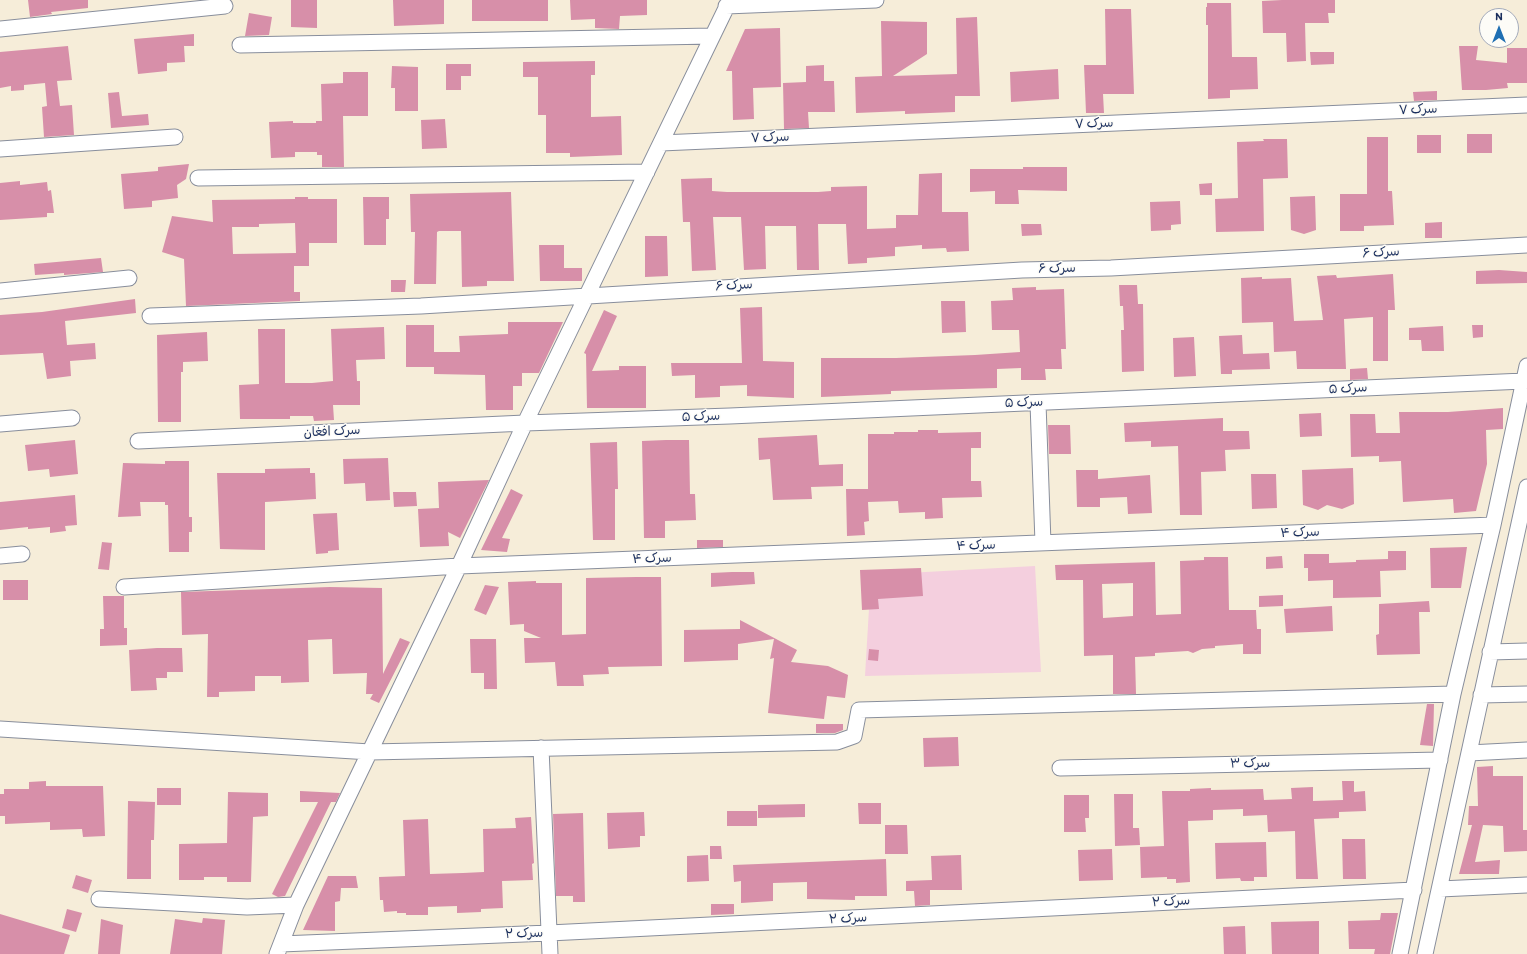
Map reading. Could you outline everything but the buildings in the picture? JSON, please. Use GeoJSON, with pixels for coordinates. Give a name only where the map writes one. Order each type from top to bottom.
{"type":"FeatureCollection","features":[{"type":"Feature","properties":{"kind":"street"},"geometry":{"type":"LineString","coordinates":[[279,949],[296,905],[460,566],[525,423],[728,3],[876,0]]}},
{"type":"Feature","properties":{"kind":"street"},"geometry":{"type":"LineString","coordinates":[[0,28],[225,6]]}},
{"type":"Feature","properties":{"kind":"street"},"geometry":{"type":"LineString","coordinates":[[240,45],[712,36]]}},
{"type":"Feature","properties":{"kind":"street","name":"سرک ۷"},"geometry":{"type":"LineString","coordinates":[[661,143],[1527,105]]}},
{"type":"Feature","properties":{"kind":"street"},"geometry":{"type":"LineString","coordinates":[[0,149],[175,137]]}},
{"type":"Feature","properties":{"kind":"street"},"geometry":{"type":"LineString","coordinates":[[198,178],[647,172]]}},
{"type":"Feature","properties":{"kind":"street","name":"سرک ۶"},"geometry":{"type":"LineString","coordinates":[[150,316],[421,306],[1022,270],[1111,268],[1527,245]]}},
{"type":"Feature","properties":{"kind":"street"},"geometry":{"type":"LineString","coordinates":[[0,291],[129,278]]}},
{"type":"Feature","properties":{"kind":"street"},"geometry":{"type":"LineString","coordinates":[[1400,954],[1453,694],[1493,525],[1527,366]]}},
{"type":"Feature","properties":{"kind":"street","name":"سرک ۵"},"geometry":{"type":"LineString","coordinates":[[525,423],[1038,403],[1524,381]]}},
{"type":"Feature","properties":{"kind":"street"},"geometry":{"type":"LineString","coordinates":[[1038,403],[1043,544]]}},
{"type":"Feature","properties":{"kind":"street"},"geometry":{"type":"LineString","coordinates":[[0,424],[72,418]]}},
{"type":"Feature","properties":{"kind":"street","name":"سرک افغان"},"geometry":{"type":"LineString","coordinates":[[138,441],[525,423]]}},
{"type":"Feature","properties":{"kind":"street"},"geometry":{"type":"LineString","coordinates":[[1426,954],[1490,652],[1523,526],[1527,487]]}},
{"type":"Feature","properties":{"kind":"street","name":"سرک ۴"},"geometry":{"type":"LineString","coordinates":[[124,586],[460,566],[1493,525]]}},
{"type":"Feature","properties":{"kind":"street"},"geometry":{"type":"LineString","coordinates":[[0,556],[22,554]]}},
{"type":"Feature","properties":{"kind":"street"},"geometry":{"type":"LineString","coordinates":[[1490,652],[1527,651]]}},
{"type":"Feature","properties":{"kind":"street"},"geometry":{"type":"LineString","coordinates":[[0,729],[370,752],[837,742],[854,736],[859,710],[1453,694]]}},
{"type":"Feature","properties":{"kind":"street"},"geometry":{"type":"LineString","coordinates":[[1481,695],[1527,694]]}},
{"type":"Feature","properties":{"kind":"street"},"geometry":{"type":"LineString","coordinates":[[540,748],[550,954]]}},
{"type":"Feature","properties":{"kind":"street"},"geometry":{"type":"LineString","coordinates":[[1469,753],[1527,750]]}},
{"type":"Feature","properties":{"kind":"street","name":"سرک ۳"},"geometry":{"type":"LineString","coordinates":[[1060,768],[1440,760]]}},
{"type":"Feature","properties":{"kind":"street"},"geometry":{"type":"LineString","coordinates":[[1440,889],[1527,885]]}},
{"type":"Feature","properties":{"kind":"street","name":"سرک ۲"},"geometry":{"type":"LineString","coordinates":[[279,949],[549,933],[1414,890]]}},
{"type":"Feature","properties":{"kind":"street"},"geometry":{"type":"LineString","coordinates":[[99,898],[247,907],[296,905]]}},
{"type":"Feature","properties":{"kind":"shaded area"},"geometry":{"type":"Polygon","coordinates":[[[1035,566],[1041,672],[865,676],[871,575],[1035,566]]]}}]}
